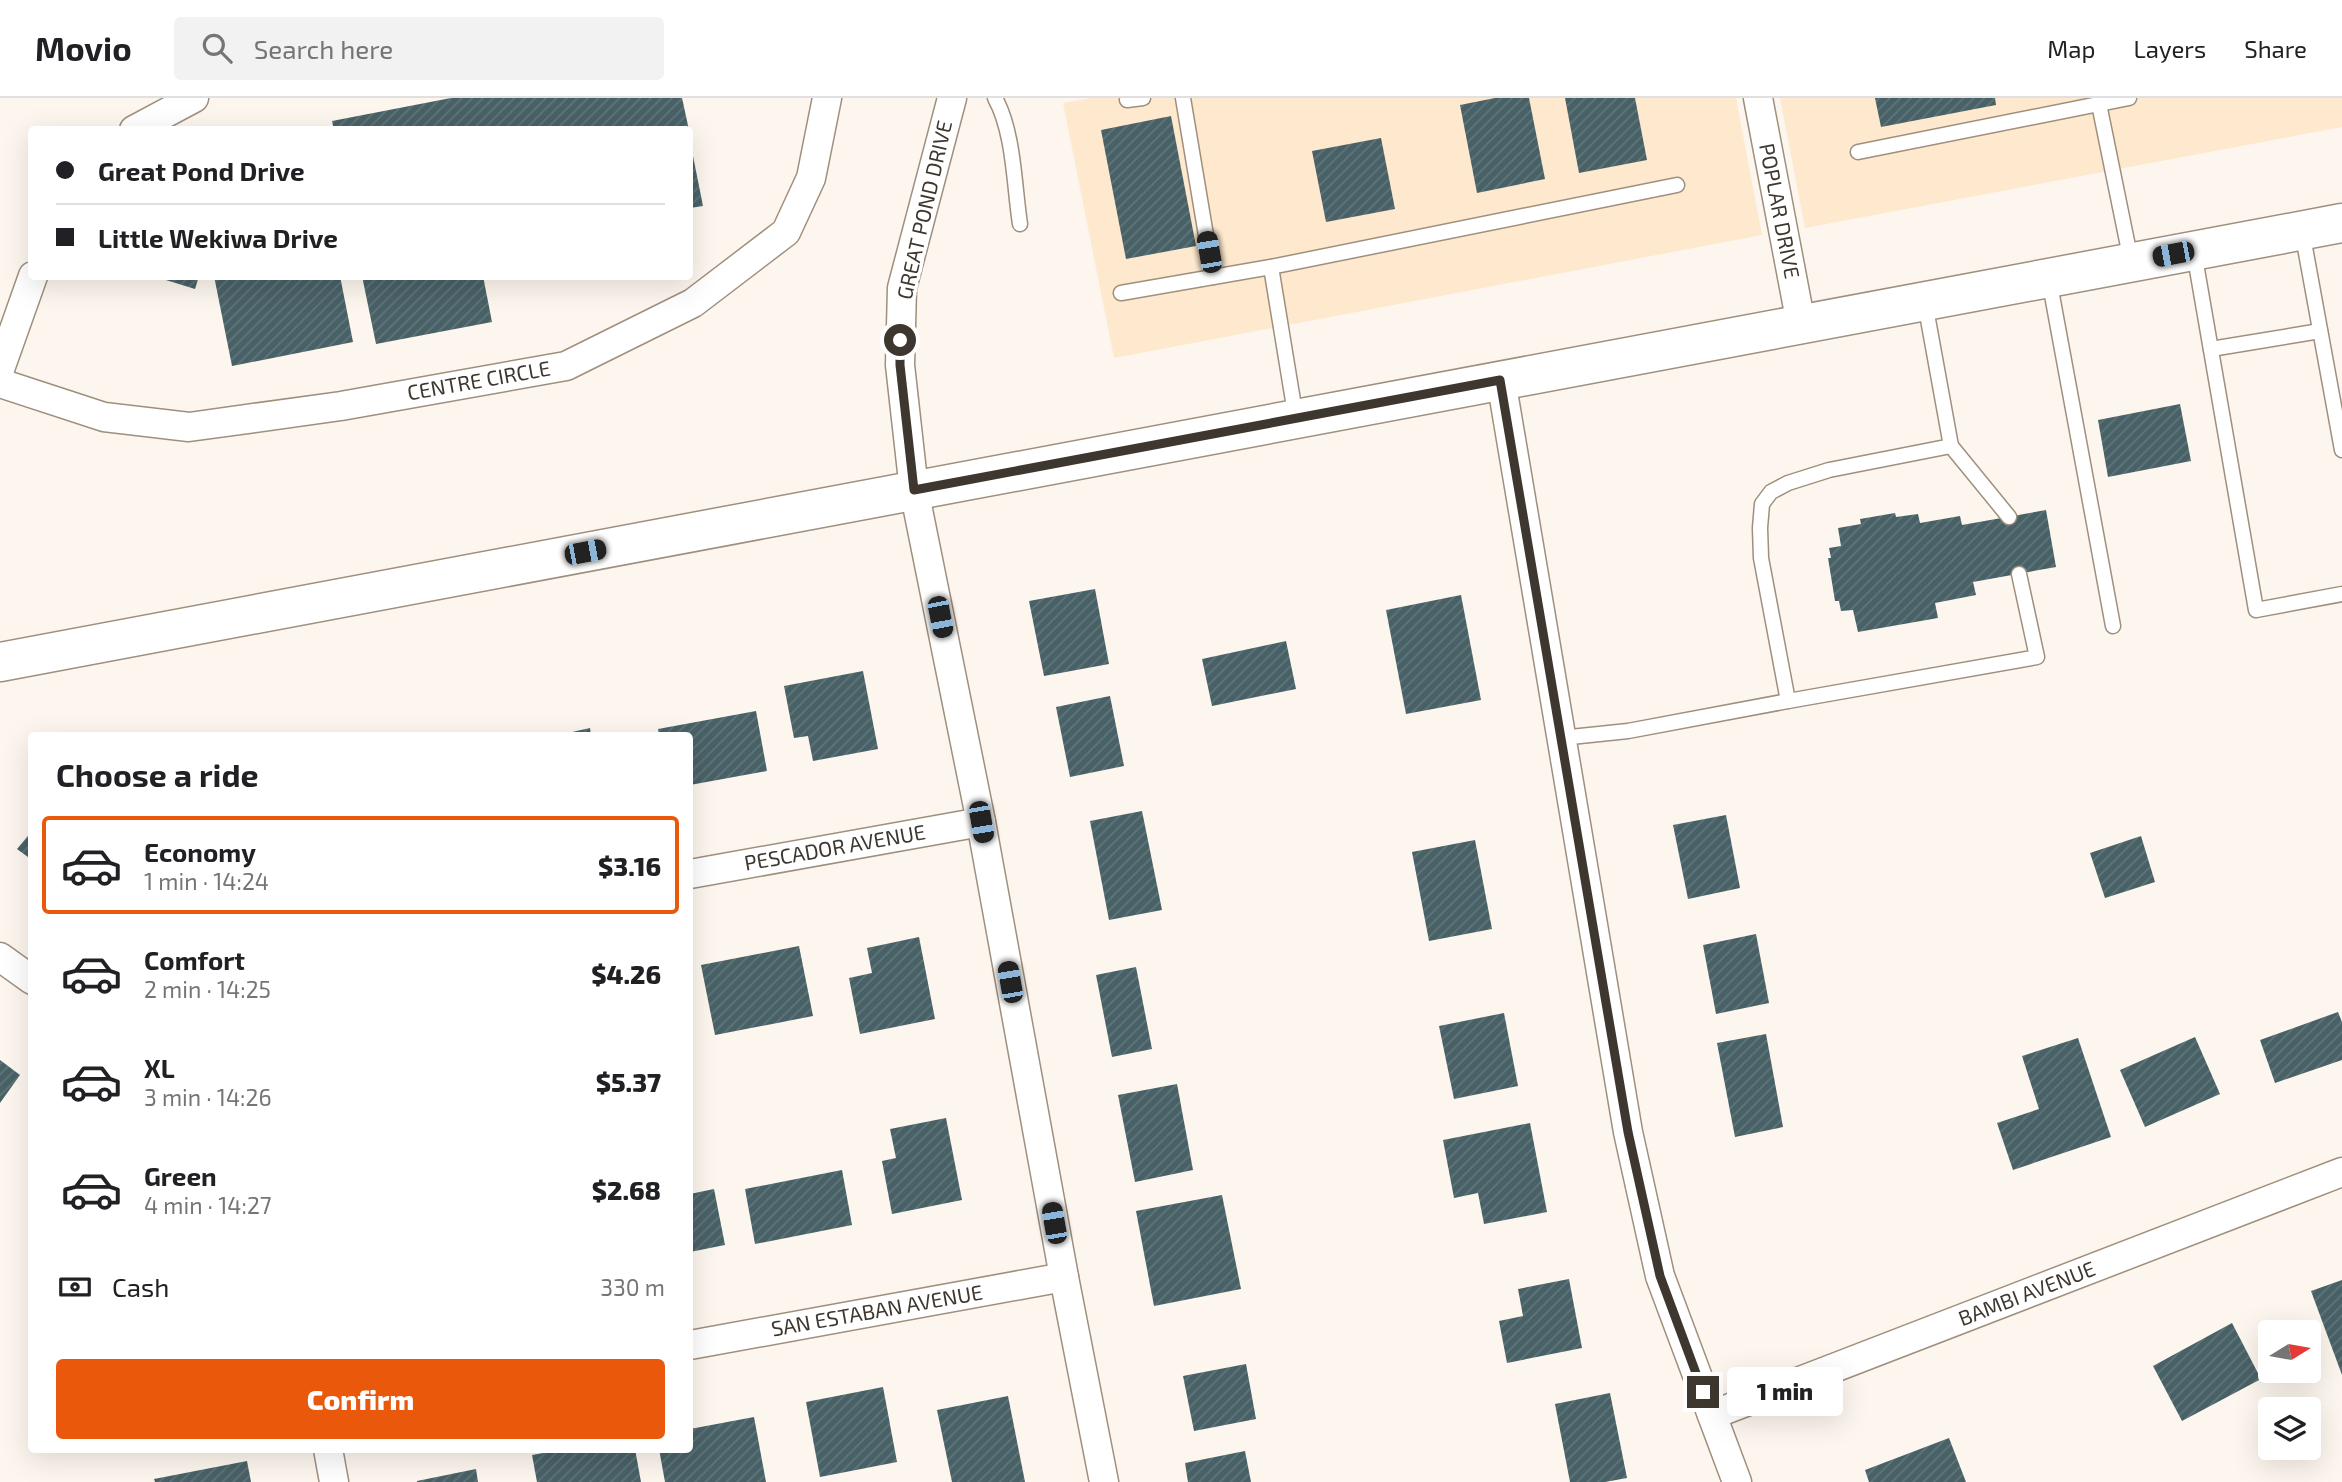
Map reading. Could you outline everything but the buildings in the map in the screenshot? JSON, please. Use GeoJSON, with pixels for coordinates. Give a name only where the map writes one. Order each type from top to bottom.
{"type":"FeatureCollection","features":[{"type":"Feature","properties":{"kind":"main road"},"geometry":{"type":"LineString","coordinates":[[0,662],[2342,223]]}},
{"type":"Feature","properties":{"kind":"street"},"geometry":{"type":"LineString","coordinates":[[142,126],[194,98]]}},
{"type":"Feature","properties":{"kind":"street","name":"CENTRE CIRCLE"},"geometry":{"type":"LineString","coordinates":[[0,383],[104,417],[189,427],[341,406],[566,366],[693,303],[786,233],[811,178],[827,98]]}},
{"type":"Feature","properties":{"kind":"street","name":"GREAT POND DRIVE"},"geometry":{"type":"LineString","coordinates":[[952,98],[902,288],[900,365],[914,490],[981,822],[1104,1482]]}},
{"type":"Feature","properties":{"kind":"street","name":"POPLAR DRIVE"},"geometry":{"type":"LineString","coordinates":[[1758,98],[1801,324]]}},
{"type":"Feature","properties":{"kind":"street"},"geometry":{"type":"LineString","coordinates":[[0,369],[32,280]]}},
{"type":"Feature","properties":{"kind":"street"},"geometry":{"type":"LineString","coordinates":[[1500,380],[1628,1132],[1657,1263],[1737,1482]]}},
{"type":"Feature","properties":{"kind":"street","name":"PESCADOR AVENUE"},"geometry":{"type":"LineString","coordinates":[[693,873],[981,822]]}},
{"type":"Feature","properties":{"kind":"street"},"geometry":{"type":"LineString","coordinates":[[0,957],[28,977]]}},
{"type":"Feature","properties":{"kind":"street","name":"BAMBI AVENUE"},"geometry":{"type":"LineString","coordinates":[[1712,1415],[2342,1172]]}},
{"type":"Feature","properties":{"kind":"street","name":"SAN ESTABAN AVENUE"},"geometry":{"type":"LineString","coordinates":[[693,1344],[1064,1277]]}},
{"type":"Feature","properties":{"kind":"street"},"geometry":{"type":"LineString","coordinates":[[329,1453],[334,1482]]}},
{"type":"Feature","properties":{"kind":"lane"},"geometry":{"type":"LineString","coordinates":[[995,98],[1004,113],[1006,123],[1020,224]]}},
{"type":"Feature","properties":{"kind":"lane"},"geometry":{"type":"LineString","coordinates":[[1127,100],[1143,98]]}},
{"type":"Feature","properties":{"kind":"lane"},"geometry":{"type":"LineString","coordinates":[[1183,98],[1213,277]]}},
{"type":"Feature","properties":{"kind":"lane"},"geometry":{"type":"LineString","coordinates":[[1858,152],[2129,98]]}},
{"type":"Feature","properties":{"kind":"lane"},"geometry":{"type":"LineString","coordinates":[[2099,104],[2132,262]]}},
{"type":"Feature","properties":{"kind":"lane"},"geometry":{"type":"LineString","coordinates":[[1121,293],[1270,267],[1677,185]]}},
{"type":"Feature","properties":{"kind":"lane"},"geometry":{"type":"LineString","coordinates":[[2301,230],[2342,450]]}},
{"type":"Feature","properties":{"kind":"lane"},"geometry":{"type":"LineString","coordinates":[[2194,251],[2256,610],[2342,594]]}},
{"type":"Feature","properties":{"kind":"lane"},"geometry":{"type":"LineString","coordinates":[[1270,267],[1296,420]]}},
{"type":"Feature","properties":{"kind":"lane"},"geometry":{"type":"LineString","coordinates":[[2049,278],[2113,626]]}},
{"type":"Feature","properties":{"kind":"lane"},"geometry":{"type":"LineString","coordinates":[[1924,301],[1951,446],[2009,517]]}},
{"type":"Feature","properties":{"kind":"lane"},"geometry":{"type":"LineString","coordinates":[[2211,349],[2320,331]]}},
{"type":"Feature","properties":{"kind":"lane"},"geometry":{"type":"LineString","coordinates":[[1788,701],[1761,558],[1762,504],[1771,492],[1788,483],[1951,446]]}},
{"type":"Feature","properties":{"kind":"lane"},"geometry":{"type":"LineString","coordinates":[[1561,738],[1628,731],[2037,657],[2019,573]]}},
{"type":"Feature","properties":{"kind":"shaded area"},"geometry":{"type":"Polygon","coordinates":[[[1091,98],[1736,98],[1762,235],[1114,358],[1063,103],[1091,98]]]}},
{"type":"Feature","properties":{"kind":"shaded area"},"geometry":{"type":"Polygon","coordinates":[[[1780,98],[2342,98],[2342,127],[1805,228],[1780,98]]]}},
{"type":"Feature","properties":{"kind":"route"},"geometry":{"type":"LineString","coordinates":[[900,340],[900,365],[914,490],[1500,380],[1628,1132],[1660,1276],[1703,1392]]}}]}
